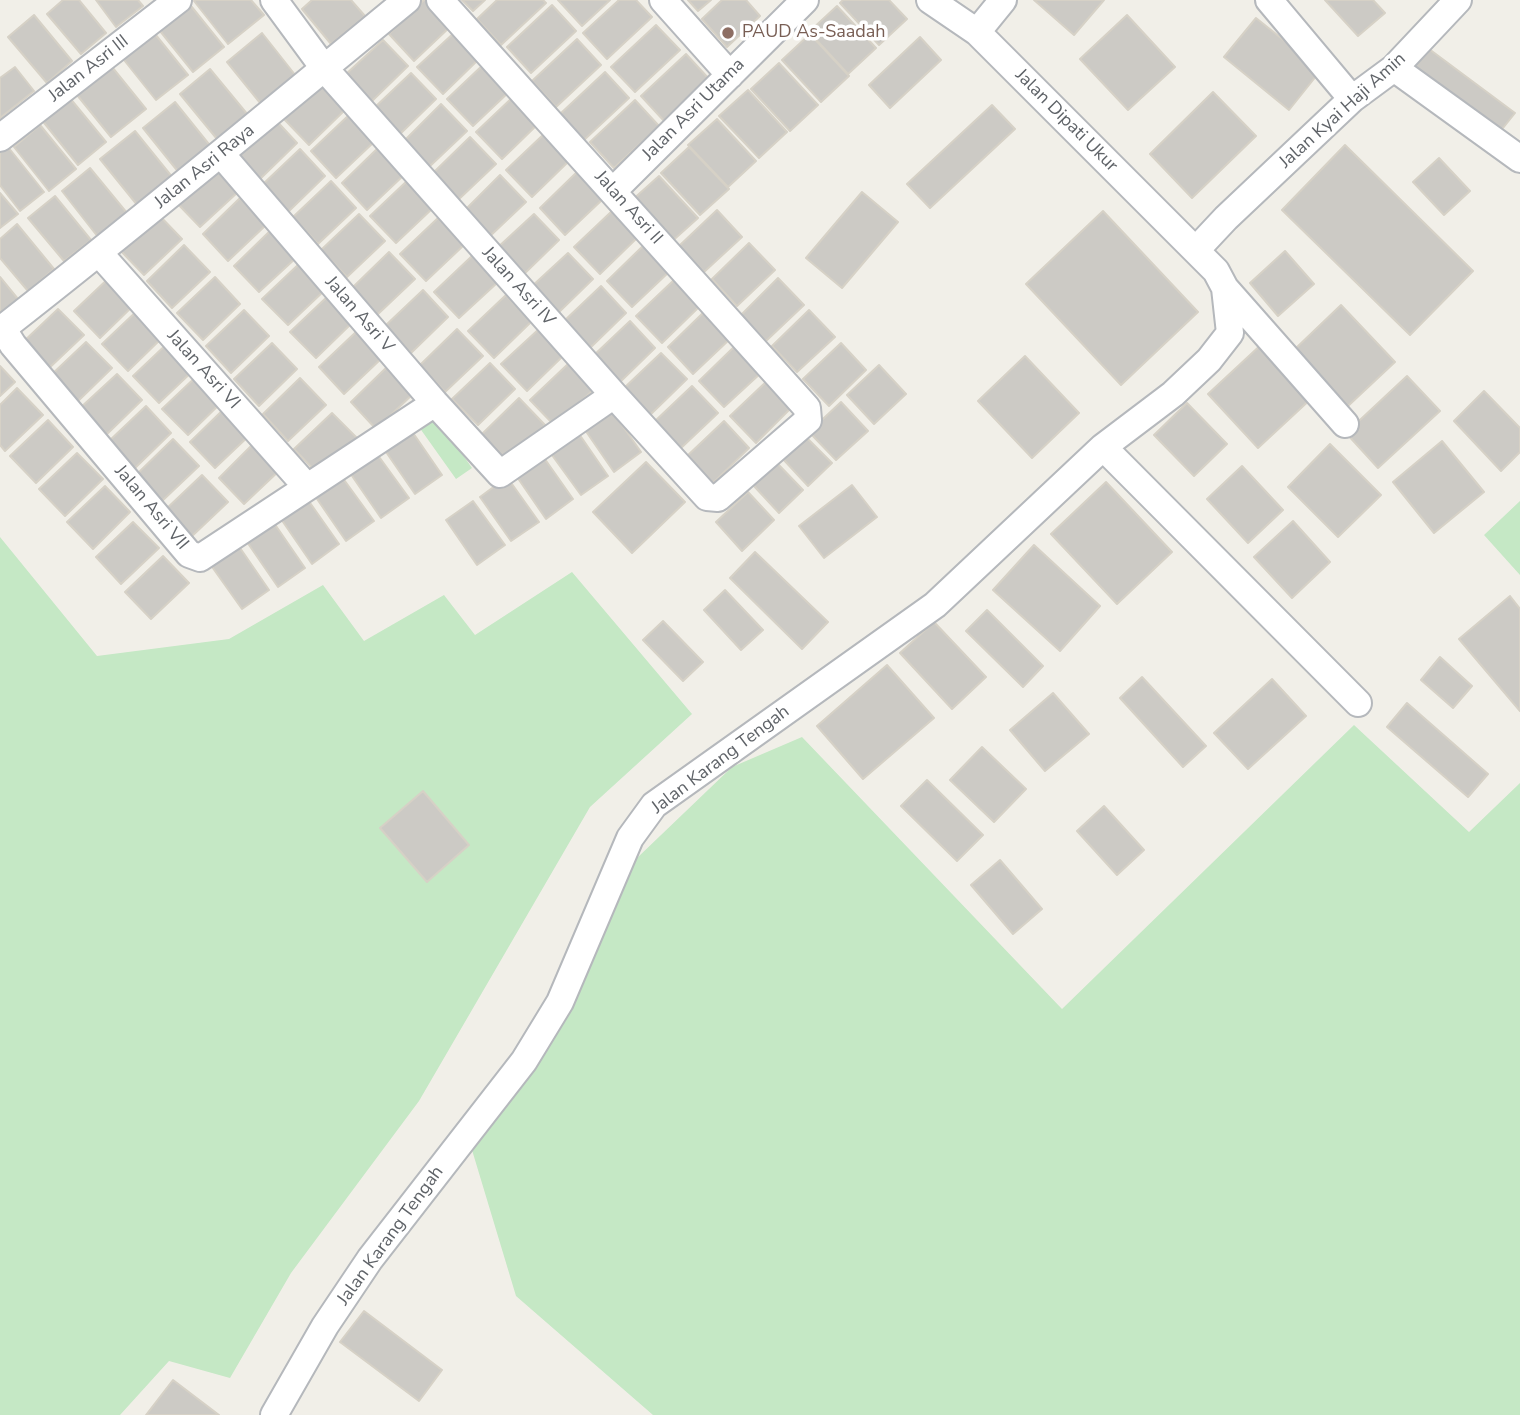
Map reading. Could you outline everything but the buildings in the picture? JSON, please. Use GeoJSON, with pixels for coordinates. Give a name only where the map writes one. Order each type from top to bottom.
{"type":"FeatureCollection","features":[{"type":"Feature","properties":{"kind":"street","name":"Jalan Asri III"},"geometry":{"type":"LineString","coordinates":[[0,138],[178,0]]}},
{"type":"Feature","properties":{"kind":"street"},"geometry":{"type":"LineString","coordinates":[[274,0],[324,68]]}},
{"type":"Feature","properties":{"kind":"street","name":"Jalan Asri Raya"},"geometry":{"type":"LineString","coordinates":[[6,334],[7,325],[221,154],[407,0]]}},
{"type":"Feature","properties":{"kind":"street","name":"Jalan Asri II"},"geometry":{"type":"LineString","coordinates":[[440,0],[807,408],[808,420],[718,498]]}},
{"type":"Feature","properties":{"kind":"street"},"geometry":{"type":"LineString","coordinates":[[663,0],[730,75]]}},
{"type":"Feature","properties":{"kind":"street","name":"Jalan Asri Utama"},"geometry":{"type":"LineString","coordinates":[[613,191],[805,0]]}},
{"type":"Feature","properties":{"kind":"street","name":"Jalan Dipati Ukur"},"geometry":{"type":"LineString","coordinates":[[930,0],[977,33],[1196,250]]}},
{"type":"Feature","properties":{"kind":"street"},"geometry":{"type":"LineString","coordinates":[[977,33],[1003,0]]}},
{"type":"Feature","properties":{"kind":"street"},"geometry":{"type":"LineString","coordinates":[[1269,0],[1352,99]]}},
{"type":"Feature","properties":{"kind":"street","name":"Jalan Kyai Haji Amin"},"geometry":{"type":"LineString","coordinates":[[1196,250],[1226,218],[1352,99],[1394,68],[1458,0]]}},
{"type":"Feature","properties":{"kind":"street","name":"Jalan Asri IV"},"geometry":{"type":"LineString","coordinates":[[324,68],[707,497],[718,498]]}},
{"type":"Feature","properties":{"kind":"street"},"geometry":{"type":"LineString","coordinates":[[1394,68],[1520,159]]}},
{"type":"Feature","properties":{"kind":"street","name":"Jalan Asri V"},"geometry":{"type":"LineString","coordinates":[[221,154],[500,474],[614,395]]}},
{"type":"Feature","properties":{"kind":"street","name":"Jalan Karang Tengah"},"geometry":{"type":"LineString","coordinates":[[274,1415],[325,1326],[370,1259],[524,1061],[559,1002],[630,838],[654,805],[935,605],[1103,447],[1173,394],[1209,360],[1230,334],[1225,288],[1216,271],[1196,250]]}},
{"type":"Feature","properties":{"kind":"street","name":"Jalan Asri VI"},"geometry":{"type":"LineString","coordinates":[[99,253],[307,487]]}},
{"type":"Feature","properties":{"kind":"street"},"geometry":{"type":"LineString","coordinates":[[1225,288],[1345,424]]}},
{"type":"Feature","properties":{"kind":"street","name":"Jalan Asri VII"},"geometry":{"type":"LineString","coordinates":[[6,334],[189,554],[200,558],[435,402]]}},
{"type":"Feature","properties":{"kind":"street"},"geometry":{"type":"LineString","coordinates":[[1103,447],[1358,703]]}},
{"type":"Feature","properties":{"kind":"green space"},"geometry":{"type":"Polygon","coordinates":[[[435,415],[472,468],[456,479],[419,427],[435,415]]]}},
{"type":"Feature","properties":{"kind":"green space"},"geometry":{"type":"Polygon","coordinates":[[[1520,501],[1520,575],[1484,535],[1520,501]]]}},
{"type":"Feature","properties":{"kind":"green space"},"geometry":{"type":"Polygon","coordinates":[[[0,537],[97,656],[229,639],[323,585],[364,641],[444,595],[475,635],[572,572],[692,714],[590,807],[419,1101],[291,1273],[230,1378],[169,1361],[120,1415],[0,1415],[0,537]]]}},
{"type":"Feature","properties":{"kind":"green space"},"geometry":{"type":"Polygon","coordinates":[[[1354,725],[1469,832],[1520,783],[1520,1415],[653,1415],[516,1296],[472,1150],[637,858],[732,767],[802,737],[1062,1009],[1354,725]]]}},
{"type":"Feature","properties":{"kind":"place","name":"PAUD As-Saadah"},"geometry":{"type":"Point","coordinates":[728,33]}}]}
